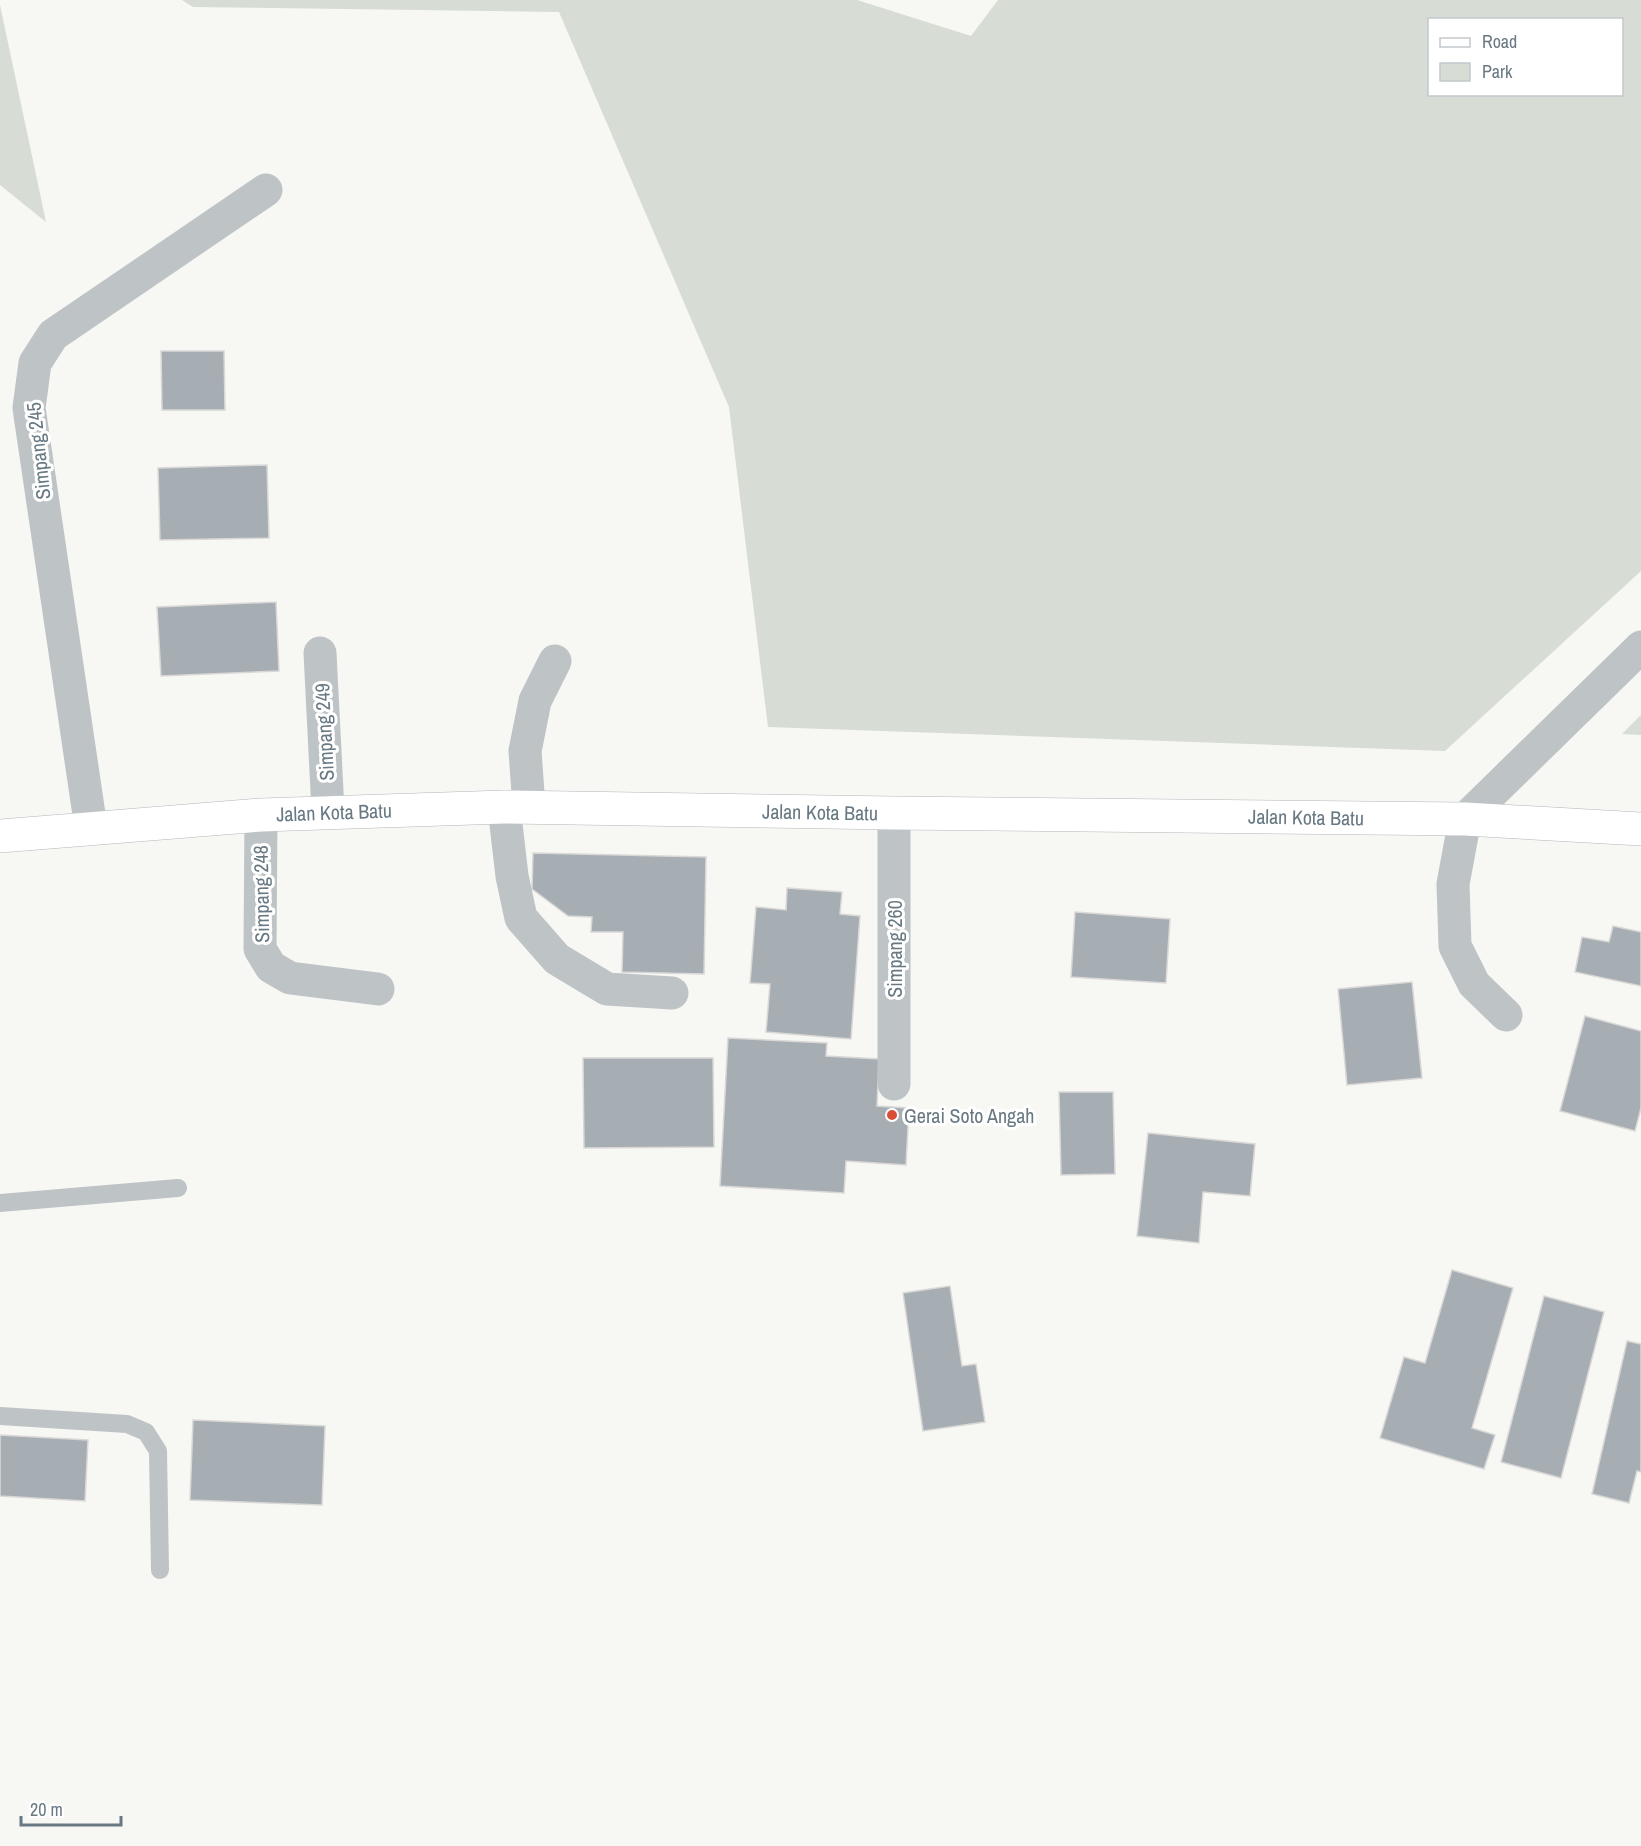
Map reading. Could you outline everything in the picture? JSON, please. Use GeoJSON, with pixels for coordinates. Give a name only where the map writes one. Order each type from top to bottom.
{"type":"FeatureCollection","features":[{"type":"Feature","properties":{"kind":"main road","name":"Jalan Kota Batu"},"geometry":{"type":"LineString","coordinates":[[0,836],[328,811],[517,807],[1465,819],[1641,829]]}},
{"type":"Feature","properties":{"kind":"street","name":"Simpang 245"},"geometry":{"type":"LineString","coordinates":[[91,828],[29,408],[35,363],[53,335],[266,190]]}},
{"type":"Feature","properties":{"kind":"street"},"geometry":{"type":"LineString","coordinates":[[1506,1015],[1474,984],[1455,946],[1453,884],[1465,819],[1641,647]]}},
{"type":"Feature","properties":{"kind":"street","name":"Simpang 249"},"geometry":{"type":"LineString","coordinates":[[320,653],[328,811]]}},
{"type":"Feature","properties":{"kind":"street"},"geometry":{"type":"LineString","coordinates":[[555,661],[535,700],[517,807],[512,876],[521,918],[557,959],[607,989],[672,993]]}},
{"type":"Feature","properties":{"kind":"street","name":"Simpang 260"},"geometry":{"type":"LineString","coordinates":[[894,813],[894,1084]]}},
{"type":"Feature","properties":{"kind":"street","name":"Simpang 248"},"geometry":{"type":"LineString","coordinates":[[261,815],[260,950],[271,967],[290,978],[378,988]]}},
{"type":"Feature","properties":{"kind":"lane"},"geometry":{"type":"LineString","coordinates":[[0,1203],[178,1188]]}},
{"type":"Feature","properties":{"kind":"lane"},"geometry":{"type":"LineString","coordinates":[[0,1416],[127,1424],[146,1432],[158,1451],[160,1570]]}},
{"type":"Feature","properties":{"kind":"green space"},"geometry":{"type":"Polygon","coordinates":[[[182,0],[857,0],[971,36],[998,0],[1641,0],[1641,571],[1445,751],[768,727],[729,407],[559,12],[193,7],[182,0]]]}},
{"type":"Feature","properties":{"kind":"green space"},"geometry":{"type":"Polygon","coordinates":[[[0,5],[46,222],[0,185],[0,5]]]}},
{"type":"Feature","properties":{"kind":"green space"},"geometry":{"type":"Polygon","coordinates":[[[1641,715],[1641,735],[1622,734],[1641,715]]]}},
{"type":"Feature","properties":{"kind":"building"},"geometry":{"type":"Polygon","coordinates":[[[161,351],[224,351],[225,410],[162,410],[161,351]]]}},
{"type":"Feature","properties":{"kind":"building"},"geometry":{"type":"Polygon","coordinates":[[[267,465],[269,538],[160,540],[158,468],[267,465]]]}},
{"type":"Feature","properties":{"kind":"building"},"geometry":{"type":"Polygon","coordinates":[[[276,602],[279,671],[161,676],[157,607],[276,602]]]}},
{"type":"Feature","properties":{"kind":"building"},"geometry":{"type":"Polygon","coordinates":[[[533,853],[706,857],[704,974],[622,972],[623,932],[591,932],[592,917],[568,916],[532,889],[533,853]]]}},
{"type":"Feature","properties":{"kind":"building"},"geometry":{"type":"Polygon","coordinates":[[[787,888],[842,892],[840,914],[860,916],[851,1039],[766,1032],[770,984],[750,983],[756,907],[786,910],[787,888]]]}},
{"type":"Feature","properties":{"kind":"building"},"geometry":{"type":"Polygon","coordinates":[[[1075,912],[1170,919],[1166,983],[1071,977],[1075,912]]]}},
{"type":"Feature","properties":{"kind":"building"},"geometry":{"type":"Polygon","coordinates":[[[1613,926],[1641,932],[1641,986],[1575,972],[1582,937],[1609,942],[1613,926]]]}},
{"type":"Feature","properties":{"kind":"building"},"geometry":{"type":"Polygon","coordinates":[[[1412,982],[1422,1078],[1347,1085],[1338,989],[1412,982]]]}},
{"type":"Feature","properties":{"kind":"building"},"geometry":{"type":"Polygon","coordinates":[[[1585,1016],[1641,1031],[1641,1108],[1635,1131],[1560,1111],[1585,1016]]]}},
{"type":"Feature","properties":{"kind":"building"},"geometry":{"type":"Polygon","coordinates":[[[728,1038],[827,1043],[826,1056],[879,1059],[877,1106],[909,1108],[906,1165],[846,1161],[844,1193],[720,1186],[728,1038]]]}},
{"type":"Feature","properties":{"kind":"building"},"geometry":{"type":"Polygon","coordinates":[[[583,1058],[713,1058],[714,1147],[584,1148],[583,1058]]]}},
{"type":"Feature","properties":{"kind":"building"},"geometry":{"type":"Polygon","coordinates":[[[1059,1092],[1113,1092],[1115,1174],[1061,1175],[1059,1092]]]}},
{"type":"Feature","properties":{"kind":"building"},"geometry":{"type":"Polygon","coordinates":[[[1148,1133],[1255,1144],[1250,1196],[1203,1192],[1199,1243],[1137,1236],[1148,1133]]]}},
{"type":"Feature","properties":{"kind":"building"},"geometry":{"type":"Polygon","coordinates":[[[1452,1270],[1513,1288],[1472,1428],[1495,1435],[1484,1469],[1380,1438],[1404,1357],[1425,1363],[1452,1270]]]}},
{"type":"Feature","properties":{"kind":"building"},"geometry":{"type":"Polygon","coordinates":[[[950,1286],[962,1366],[976,1364],[985,1422],[923,1431],[903,1293],[950,1286]]]}},
{"type":"Feature","properties":{"kind":"building"},"geometry":{"type":"Polygon","coordinates":[[[1544,1296],[1604,1312],[1561,1478],[1501,1462],[1544,1296]]]}},
{"type":"Feature","properties":{"kind":"building"},"geometry":{"type":"Polygon","coordinates":[[[1627,1341],[1641,1344],[1641,1472],[1637,1471],[1629,1503],[1592,1494],[1627,1341]]]}},
{"type":"Feature","properties":{"kind":"building"},"geometry":{"type":"Polygon","coordinates":[[[193,1420],[325,1426],[322,1505],[190,1500],[193,1420]]]}},
{"type":"Feature","properties":{"kind":"building"},"geometry":{"type":"Polygon","coordinates":[[[0,1435],[88,1440],[85,1501],[0,1496],[0,1435]]]}},
{"type":"Feature","properties":{"kind":"place","name":"Gerai Soto Angah"},"geometry":{"type":"Point","coordinates":[892,1115]}}]}
